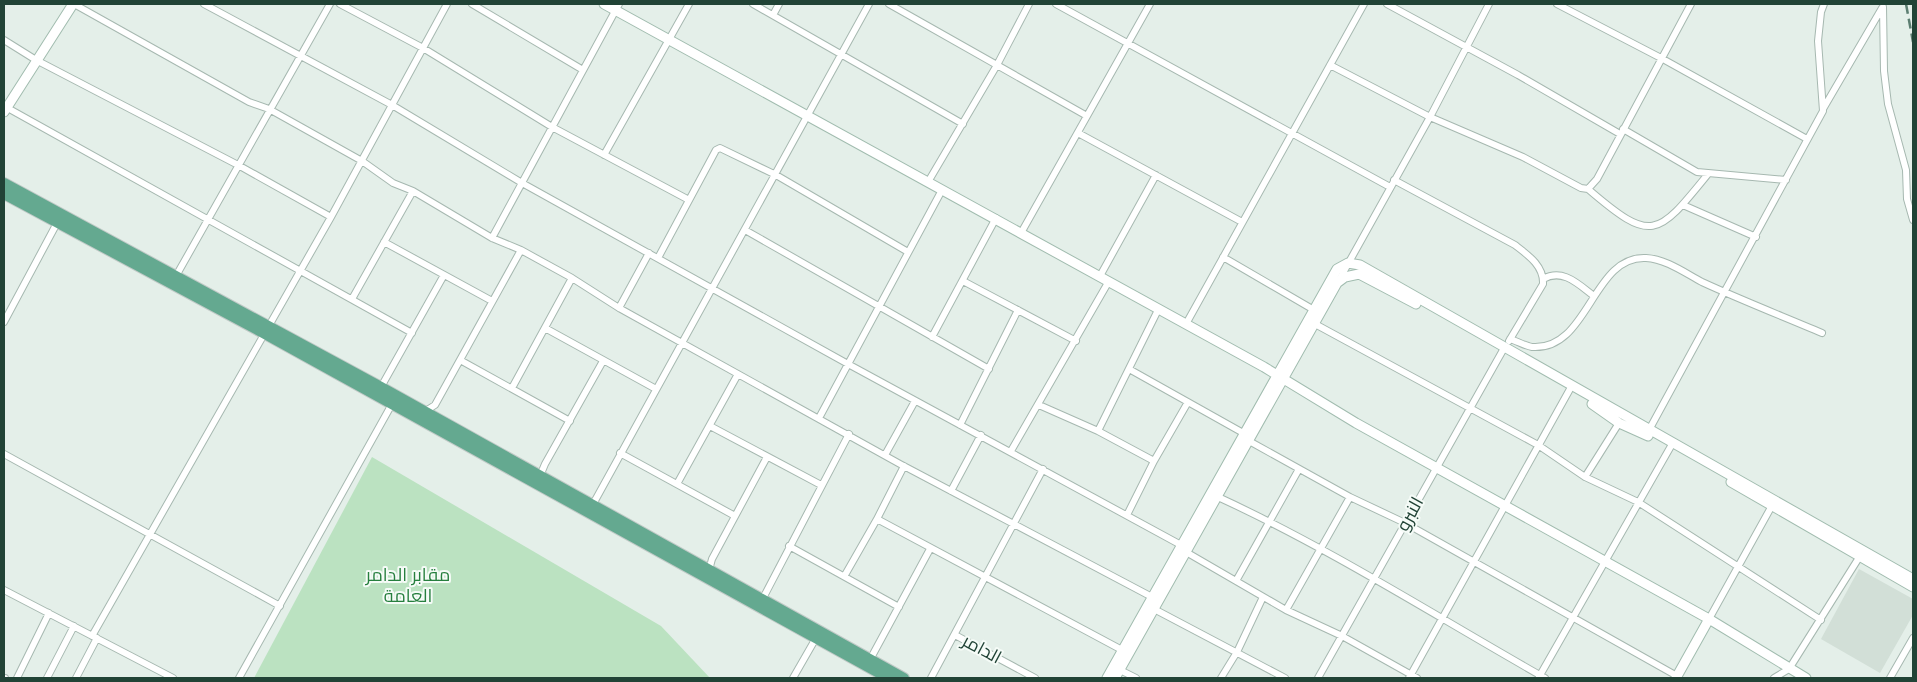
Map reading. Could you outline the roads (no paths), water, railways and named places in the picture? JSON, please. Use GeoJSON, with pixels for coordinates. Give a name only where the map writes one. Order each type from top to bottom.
{"type":"FeatureCollection","features":[{"type":"Feature","properties":{"kind":"main road"},"geometry":{"type":"LineString","coordinates":[[4,183],[176,276],[392,404],[421,415],[540,476],[590,508],[709,570],[816,638],[888,678]]}},
{"type":"Feature","properties":{"kind":"main road"},"geometry":{"type":"LineString","coordinates":[[4,194],[57,223],[381,387],[421,415],[761,603],[904,678]]}},
{"type":"Feature","properties":{"kind":"street"},"geometry":{"type":"LineString","coordinates":[[412,332],[5,109],[74,4],[97,19],[249,102],[269,109],[362,161],[392,183],[413,191],[492,238],[521,250],[572,278],[619,308],[904,466],[1152,597]]}},
{"type":"Feature","properties":{"kind":"street"},"geometry":{"type":"LineString","coordinates":[[204,4],[392,105],[522,183],[915,401],[1011,450],[1127,515],[1263,597],[1342,636],[1412,677],[1570,389]]}},
{"type":"Feature","properties":{"kind":"street"},"geometry":{"type":"LineString","coordinates":[[176,276],[330,4]]}},
{"type":"Feature","properties":{"kind":"street"},"geometry":{"type":"LineString","coordinates":[[340,4],[423,48],[552,128],[690,200]]}},
{"type":"Feature","properties":{"kind":"street"},"geometry":{"type":"LineString","coordinates":[[76,678],[94,637],[150,532],[332,217],[447,4]]}},
{"type":"Feature","properties":{"kind":"street"},"geometry":{"type":"LineString","coordinates":[[472,4],[583,70]]}},
{"type":"Feature","properties":{"kind":"street"},"geometry":{"type":"LineString","coordinates":[[604,4],[617,7],[669,40],[1159,308],[1281,377],[1356,423],[1437,466],[1709,619],[1806,678]]}},
{"type":"Feature","properties":{"kind":"street"},"geometry":{"type":"LineString","coordinates":[[604,155],[689,4]]}},
{"type":"Feature","properties":{"kind":"street"},"geometry":{"type":"LineString","coordinates":[[753,4],[963,124]]}},
{"type":"Feature","properties":{"kind":"street"},"geometry":{"type":"LineString","coordinates":[[773,15],[779,4]]}},
{"type":"Feature","properties":{"kind":"street"},"geometry":{"type":"LineString","coordinates":[[590,508],[869,4]]}},
{"type":"Feature","properties":{"kind":"street"},"geometry":{"type":"LineString","coordinates":[[889,4],[1088,116]]}},
{"type":"Feature","properties":{"kind":"street"},"geometry":{"type":"LineString","coordinates":[[928,182],[963,124],[1028,4]]}},
{"type":"Feature","properties":{"kind":"street"},"geometry":{"type":"LineString","coordinates":[[1056,4],[1390,187]]}},
{"type":"Feature","properties":{"kind":"street"},"geometry":{"type":"LineString","coordinates":[[1021,233],[1150,4]]}},
{"type":"Feature","properties":{"kind":"street"},"geometry":{"type":"LineString","coordinates":[[1186,324],[1364,4]]}},
{"type":"Feature","properties":{"kind":"street"},"geometry":{"type":"LineString","coordinates":[[1387,4],[1684,165],[1708,174],[1786,180]]}},
{"type":"Feature","properties":{"kind":"street"},"geometry":{"type":"LineString","coordinates":[[1281,377],[1315,324],[1430,116],[1489,4]]}},
{"type":"Feature","properties":{"kind":"street"},"geometry":{"type":"LineString","coordinates":[[1557,4],[1661,58],[1807,139]]}},
{"type":"Feature","properties":{"kind":"street"},"geometry":{"type":"LineString","coordinates":[[1588,189],[1597,179],[1691,4]]}},
{"type":"Feature","properties":{"kind":"street"},"geometry":{"type":"LineString","coordinates":[[1823,110],[1818,41],[1821,12],[1824,4]]}},
{"type":"Feature","properties":{"kind":"street"},"geometry":{"type":"LineString","coordinates":[[1649,430],[1756,237],[1807,139],[1883,5]]}},
{"type":"Feature","properties":{"kind":"street"},"geometry":{"type":"LineString","coordinates":[[1883,5],[1884,72],[1888,104],[1906,170],[1907,199],[1913,220]]}},
{"type":"Feature","properties":{"kind":"street"},"geometry":{"type":"LineString","coordinates":[[492,238],[617,7]]}},
{"type":"Feature","properties":{"kind":"street"},"geometry":{"type":"LineString","coordinates":[[4,40],[36,60],[238,165],[332,217]]}},
{"type":"Feature","properties":{"kind":"street"},"geometry":{"type":"LineString","coordinates":[[1330,65],[1430,116],[1523,156],[1581,188],[1588,189],[1620,216],[1636,224],[1650,227],[1659,225],[1683,205],[1708,174]]}},
{"type":"Feature","properties":{"kind":"street"},"geometry":{"type":"LineString","coordinates":[[1078,133],[1242,222]]}},
{"type":"Feature","properties":{"kind":"street"},"geometry":{"type":"LineString","coordinates":[[658,258],[716,150],[720,148],[776,175],[908,252]]}},
{"type":"Feature","properties":{"kind":"street"},"geometry":{"type":"LineString","coordinates":[[1100,276],[1156,175]]}},
{"type":"Feature","properties":{"kind":"street"},"geometry":{"type":"LineString","coordinates":[[1394,180],[1515,245],[1532,258],[1543,279],[1552,274],[1559,274],[1570,278],[1594,296]]}},
{"type":"Feature","properties":{"kind":"street"},"geometry":{"type":"LineString","coordinates":[[819,418],[942,190]]}},
{"type":"Feature","properties":{"kind":"street"},"geometry":{"type":"LineString","coordinates":[[352,299],[413,191]]}},
{"type":"Feature","properties":{"kind":"street"},"geometry":{"type":"LineString","coordinates":[[1683,205],[1756,237]]}},
{"type":"Feature","properties":{"kind":"street"},"geometry":{"type":"LineString","coordinates":[[932,338],[996,218]]}},
{"type":"Feature","properties":{"kind":"street"},"geometry":{"type":"LineString","coordinates":[[4,322],[57,223]]}},
{"type":"Feature","properties":{"kind":"street"},"geometry":{"type":"LineString","coordinates":[[745,230],[932,338],[988,368]]}},
{"type":"Feature","properties":{"kind":"street"},"geometry":{"type":"LineString","coordinates":[[384,242],[492,301]]}},
{"type":"Feature","properties":{"kind":"street"},"geometry":{"type":"LineString","coordinates":[[421,415],[435,405],[521,250]]}},
{"type":"Feature","properties":{"kind":"street"},"geometry":{"type":"LineString","coordinates":[[619,308],[649,253]]}},
{"type":"Feature","properties":{"kind":"street"},"geometry":{"type":"LineString","coordinates":[[1223,257],[1314,310]]}},
{"type":"Feature","properties":{"kind":"street"},"geometry":{"type":"LineString","coordinates":[[1510,339],[1530,347],[1544,346],[1555,342],[1570,332],[1594,296],[1619,266],[1633,260],[1646,258],[1664,262],[1822,333]]}},
{"type":"Feature","properties":{"kind":"street"},"geometry":{"type":"LineString","coordinates":[[1115,678],[1154,609],[1184,549],[1281,377],[1314,310],[1338,269],[1348,263],[1360,265],[1504,349],[1570,389],[1619,422],[1670,446],[1913,579]]}},
{"type":"Feature","properties":{"kind":"street"},"geometry":{"type":"LineString","coordinates":[[381,387],[444,275]]}},
{"type":"Feature","properties":{"kind":"street"},"geometry":{"type":"LineString","coordinates":[[1337,283],[1349,275],[1364,275],[1504,349],[1649,430],[1913,587]]}},
{"type":"Feature","properties":{"kind":"street"},"geometry":{"type":"LineString","coordinates":[[512,388],[572,278]]}},
{"type":"Feature","properties":{"kind":"street","name":"النبرو"},"geometry":{"type":"LineString","coordinates":[[1318,678],[1468,409],[1542,284],[1543,279]]}},
{"type":"Feature","properties":{"kind":"street"},"geometry":{"type":"LineString","coordinates":[[962,281],[1076,341]]}},
{"type":"Feature","properties":{"kind":"street"},"geometry":{"type":"LineString","coordinates":[[1011,450],[1039,405],[1109,281]]}},
{"type":"Feature","properties":{"kind":"street"},"geometry":{"type":"LineString","coordinates":[[1098,430],[1159,308]]}},
{"type":"Feature","properties":{"kind":"street"},"geometry":{"type":"LineString","coordinates":[[960,425],[1018,310]]}},
{"type":"Feature","properties":{"kind":"street"},"geometry":{"type":"LineString","coordinates":[[1315,324],[1538,446],[1585,477],[1638,502],[1821,620]]}},
{"type":"Feature","properties":{"kind":"street"},"geometry":{"type":"LineString","coordinates":[[545,328],[656,389]]}},
{"type":"Feature","properties":{"kind":"street"},"geometry":{"type":"LineString","coordinates":[[460,360],[570,421]]}},
{"type":"Feature","properties":{"kind":"street"},"geometry":{"type":"LineString","coordinates":[[540,476],[603,361]]}},
{"type":"Feature","properties":{"kind":"street"},"geometry":{"type":"LineString","coordinates":[[1129,369],[1350,497],[1405,523],[1676,677],[1773,503]]}},
{"type":"Feature","properties":{"kind":"street"},"geometry":{"type":"LineString","coordinates":[[677,484],[738,374]]}},
{"type":"Feature","properties":{"kind":"street"},"geometry":{"type":"LineString","coordinates":[[885,455],[915,401]]}},
{"type":"Feature","properties":{"kind":"street"},"geometry":{"type":"LineString","coordinates":[[1127,515],[1154,461],[1188,402]]}},
{"type":"Feature","properties":{"kind":"street"},"geometry":{"type":"LineString","coordinates":[[239,678],[392,404]]}},
{"type":"Feature","properties":{"kind":"street"},"geometry":{"type":"LineString","coordinates":[[1039,405],[1098,430],[1154,461]]}},
{"type":"Feature","properties":{"kind":"street"},"geometry":{"type":"LineString","coordinates":[[1585,477],[1619,422]]}},
{"type":"Feature","properties":{"kind":"street"},"geometry":{"type":"LineString","coordinates":[[710,426],[821,485]]}},
{"type":"Feature","properties":{"kind":"street"},"geometry":{"type":"LineString","coordinates":[[761,603],[849,434]]}},
{"type":"Feature","properties":{"kind":"street"},"geometry":{"type":"LineString","coordinates":[[952,490],[981,435]]}},
{"type":"Feature","properties":{"kind":"street"},"geometry":{"type":"LineString","coordinates":[[1107,678],[1152,597],[1218,497],[1247,438]]}},
{"type":"Feature","properties":{"kind":"street"},"geometry":{"type":"LineString","coordinates":[[1218,497],[1268,520],[1322,549],[1541,677],[1572,617],[1670,446]]}},
{"type":"Feature","properties":{"kind":"street"},"geometry":{"type":"LineString","coordinates":[[620,453],[736,516]]}},
{"type":"Feature","properties":{"kind":"street"},"geometry":{"type":"LineString","coordinates":[[4,454],[150,532],[280,606]]}},
{"type":"Feature","properties":{"kind":"street"},"geometry":{"type":"LineString","coordinates":[[709,570],[712,559],[767,457]]}},
{"type":"Feature","properties":{"kind":"street"},"geometry":{"type":"LineString","coordinates":[[845,575],[904,466]]}},
{"type":"Feature","properties":{"kind":"street"},"geometry":{"type":"LineString","coordinates":[[1236,581],[1268,520],[1299,468]]}},
{"type":"Feature","properties":{"kind":"street"},"geometry":{"type":"LineString","coordinates":[[931,678],[986,579],[1043,469]]}},
{"type":"Feature","properties":{"kind":"street"},"geometry":{"type":"LineString","coordinates":[[1286,610],[1350,497]]}},
{"type":"Feature","properties":{"kind":"street"},"geometry":{"type":"LineString","coordinates":[[877,519],[986,579],[1122,650]]}},
{"type":"Feature","properties":{"kind":"street"},"geometry":{"type":"LineString","coordinates":[[789,546],[899,606]]}},
{"type":"Feature","properties":{"kind":"street"},"geometry":{"type":"LineString","coordinates":[[872,661],[872,656],[930,549]]}},
{"type":"Feature","properties":{"kind":"street"},"geometry":{"type":"LineString","coordinates":[[1774,678],[1789,669],[1860,556]]}},
{"type":"Feature","properties":{"kind":"street"},"geometry":{"type":"LineString","coordinates":[[4,590],[173,678]]}},
{"type":"Feature","properties":{"kind":"street"},"geometry":{"type":"LineString","coordinates":[[1221,678],[1263,597]]}},
{"type":"Feature","properties":{"kind":"street"},"geometry":{"type":"LineString","coordinates":[[1154,609],[1284,678]]}},
{"type":"Feature","properties":{"kind":"street"},"geometry":{"type":"LineString","coordinates":[[17,678],[49,613]]}},
{"type":"Feature","properties":{"kind":"street"},"geometry":{"type":"LineString","coordinates":[[47,678],[74,626]]}},
{"type":"Feature","properties":{"kind":"street","name":"الدامر"},"geometry":{"type":"LineString","coordinates":[[955,635],[1035,678]]}},
{"type":"Feature","properties":{"kind":"street"},"geometry":{"type":"LineString","coordinates":[[793,678],[816,638]]}},
{"type":"Feature","properties":{"kind":"street"},"geometry":{"type":"LineString","coordinates":[[1890,678],[1913,638]]}},
{"type":"Feature","properties":{"kind":"street"},"geometry":{"type":"LineString","coordinates":[[1120,670],[1136,678]]}},
{"type":"Feature","properties":{"kind":"railway"},"geometry":{"type":"LineString","coordinates":[[1906,4],[1913,42]]}},
{"type":"Feature","properties":{"kind":"park label","name":"مقابر الدامر العامة"},"geometry":{"type":"Point","coordinates":[408,585]}}]}
